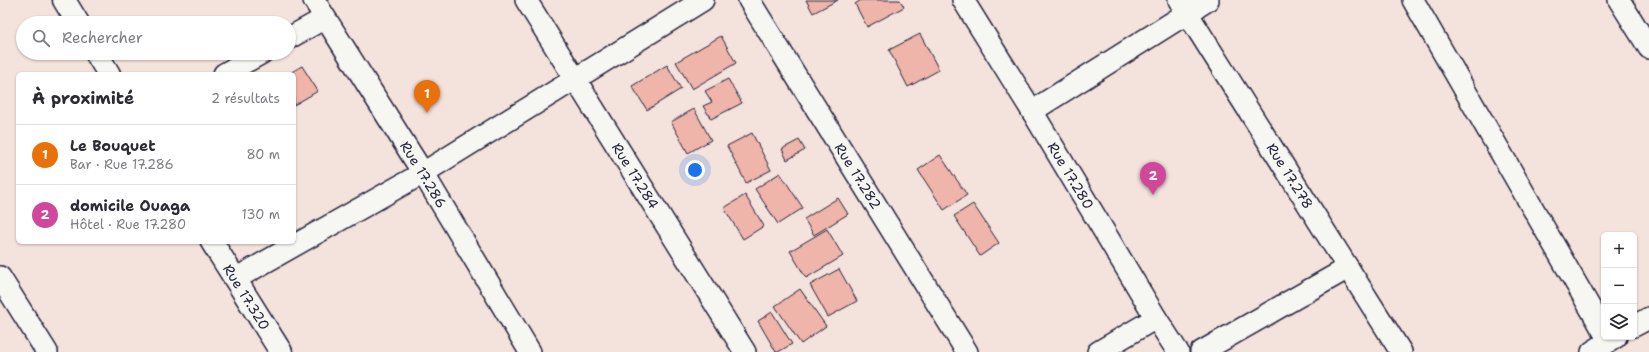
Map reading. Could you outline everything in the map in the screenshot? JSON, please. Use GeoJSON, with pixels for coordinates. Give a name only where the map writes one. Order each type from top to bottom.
{"type":"FeatureCollection","features":[{"type":"Feature","properties":{"kind":"street"},"geometry":{"type":"LineString","coordinates":[[64,0],[74,16]]}},
{"type":"Feature","properties":{"kind":"street","name":"Rue 17.286"},"geometry":{"type":"LineString","coordinates":[[314,0],[423,173],[530,352]]}},
{"type":"Feature","properties":{"kind":"street","name":"Rue 17.284"},"geometry":{"type":"LineString","coordinates":[[526,0],[745,352]]}},
{"type":"Feature","properties":{"kind":"street"},"geometry":{"type":"LineString","coordinates":[[235,279],[423,173],[703,0]]}},
{"type":"Feature","properties":{"kind":"street","name":"Rue 17.282"},"geometry":{"type":"LineString","coordinates":[[749,0],[967,352]]}},
{"type":"Feature","properties":{"kind":"street","name":"Rue 17.280"},"geometry":{"type":"LineString","coordinates":[[962,0],[1032,111],[1178,352]]}},
{"type":"Feature","properties":{"kind":"street"},"geometry":{"type":"LineString","coordinates":[[1032,111],[1183,7],[1208,0]]}},
{"type":"Feature","properties":{"kind":"street"},"geometry":{"type":"LineString","coordinates":[[1413,0],[1607,342]]}},
{"type":"Feature","properties":{"kind":"street"},"geometry":{"type":"LineString","coordinates":[[1619,0],[1649,48]]}},
{"type":"Feature","properties":{"kind":"street","name":"Rue 17.278"},"geometry":{"type":"LineString","coordinates":[[1183,7],[1401,352]]}},
{"type":"Feature","properties":{"kind":"street"},"geometry":{"type":"LineString","coordinates":[[296,34],[325,18]]}},
{"type":"Feature","properties":{"kind":"street"},"geometry":{"type":"LineString","coordinates":[[100,60],[108,72]]}},
{"type":"Feature","properties":{"kind":"street"},"geometry":{"type":"LineString","coordinates":[[228,72],[249,60]]}},
{"type":"Feature","properties":{"kind":"street","name":"Rue 17.320"},"geometry":{"type":"LineString","coordinates":[[213,244],[281,352]]}},
{"type":"Feature","properties":{"kind":"street"},"geometry":{"type":"LineString","coordinates":[[1201,352],[1348,268]]}},
{"type":"Feature","properties":{"kind":"street"},"geometry":{"type":"LineString","coordinates":[[0,277],[47,352]]}},
{"type":"Feature","properties":{"kind":"street"},"geometry":{"type":"LineString","coordinates":[[1098,352],[1156,318]]}},
{"type":"Feature","properties":{"kind":"street"},"geometry":{"type":"LineString","coordinates":[[1637,324],[1649,318]]}},
{"type":"Feature","properties":{"kind":"building"},"geometry":{"type":"Polygon","coordinates":[[[806,0],[838,0],[813,13],[806,0]]]}},
{"type":"Feature","properties":{"kind":"building"},"geometry":{"type":"Polygon","coordinates":[[[861,0],[900,0],[904,7],[867,27],[855,4],[861,0]]]}},
{"type":"Feature","properties":{"kind":"building"},"geometry":{"type":"Polygon","coordinates":[[[920,34],[939,70],[908,87],[889,50],[920,34]]]}},
{"type":"Feature","properties":{"kind":"building"},"geometry":{"type":"Polygon","coordinates":[[[721,36],[736,63],[692,89],[676,62],[721,36]]]}},
{"type":"Feature","properties":{"kind":"building"},"geometry":{"type":"Polygon","coordinates":[[[667,65],[681,89],[647,110],[632,86],[667,65]]]}},
{"type":"Feature","properties":{"kind":"building"},"geometry":{"type":"Polygon","coordinates":[[[302,66],[318,91],[296,104],[296,72],[292,72],[302,66]]]}},
{"type":"Feature","properties":{"kind":"building"},"geometry":{"type":"Polygon","coordinates":[[[728,79],[742,103],[711,119],[703,106],[712,102],[705,91],[728,79]]]}},
{"type":"Feature","properties":{"kind":"building"},"geometry":{"type":"Polygon","coordinates":[[[694,109],[711,140],[688,153],[671,122],[694,109]]]}},
{"type":"Feature","properties":{"kind":"building"},"geometry":{"type":"Polygon","coordinates":[[[752,133],[771,170],[746,183],[727,146],[752,133]]]}},
{"type":"Feature","properties":{"kind":"building"},"geometry":{"type":"Polygon","coordinates":[[[799,140],[805,150],[787,160],[782,149],[799,140]]]}},
{"type":"Feature","properties":{"kind":"building"},"geometry":{"type":"Polygon","coordinates":[[[940,155],[967,195],[944,210],[918,170],[940,155]]]}},
{"type":"Feature","properties":{"kind":"building"},"geometry":{"type":"Polygon","coordinates":[[[780,173],[803,208],[778,224],[755,189],[780,173]]]}},
{"type":"Feature","properties":{"kind":"building"},"geometry":{"type":"Polygon","coordinates":[[[745,195],[764,226],[743,239],[724,208],[745,195]]]}},
{"type":"Feature","properties":{"kind":"building"},"geometry":{"type":"Polygon","coordinates":[[[838,198],[848,214],[814,235],[804,219],[838,198]]]}},
{"type":"Feature","properties":{"kind":"building"},"geometry":{"type":"Polygon","coordinates":[[[973,204],[999,243],[980,256],[954,216],[973,204]]]}},
{"type":"Feature","properties":{"kind":"building"},"geometry":{"type":"Polygon","coordinates":[[[827,229],[843,256],[806,278],[790,251],[827,229]]]}},
{"type":"Feature","properties":{"kind":"building"},"geometry":{"type":"Polygon","coordinates":[[[839,269],[857,301],[828,317],[810,285],[839,269]]]}},
{"type":"Feature","properties":{"kind":"building"},"geometry":{"type":"Polygon","coordinates":[[[800,289],[826,326],[801,344],[775,306],[800,289]]]}},
{"type":"Feature","properties":{"kind":"building"},"geometry":{"type":"Polygon","coordinates":[[[772,312],[792,344],[778,352],[776,352],[758,321],[772,312]]]}},
{"type":"Feature","properties":{"kind":"place","name":"Le Bouquet"},"geometry":{"type":"Point","coordinates":[427,113]}},
{"type":"Feature","properties":{"kind":"place","name":"domicile Ouaga"},"geometry":{"type":"Point","coordinates":[1153,195]}}]}
